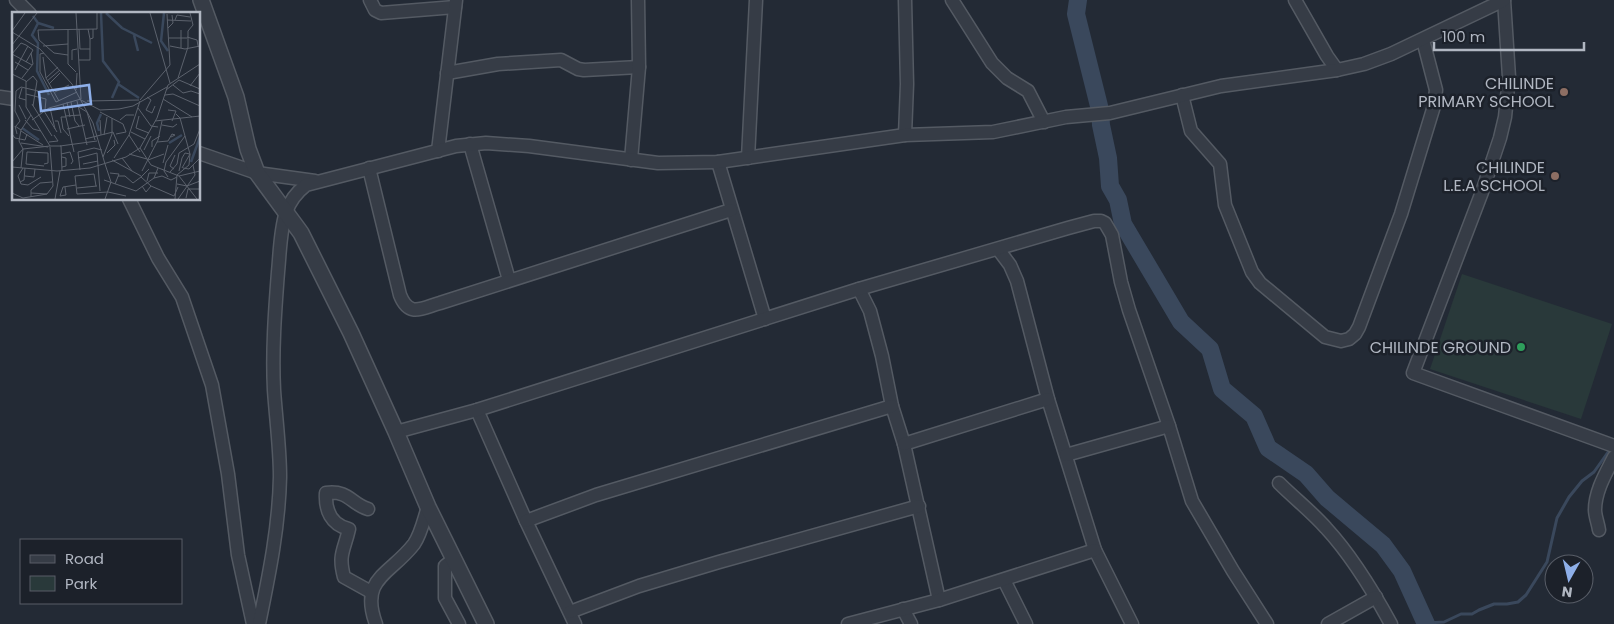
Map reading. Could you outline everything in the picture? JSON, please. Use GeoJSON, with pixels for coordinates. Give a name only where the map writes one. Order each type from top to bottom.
{"type":"FeatureCollection","features":[{"type":"Feature","properties":{"kind":"street"},"geometry":{"type":"LineString","coordinates":[[16,0],[28,12]]}},
{"type":"Feature","properties":{"kind":"street"},"geometry":{"type":"LineString","coordinates":[[201,0],[236,97],[248,149],[257,172],[300,233],[320,271],[351,333],[428,508],[486,624]]}},
{"type":"Feature","properties":{"kind":"street"},"geometry":{"type":"LineString","coordinates":[[370,0],[375,10],[381,13],[455,3],[438,150]]}},
{"type":"Feature","properties":{"kind":"street"},"geometry":{"type":"LineString","coordinates":[[631,160],[639,67],[638,0]]}},
{"type":"Feature","properties":{"kind":"street"},"geometry":{"type":"LineString","coordinates":[[748,158],[756,0]]}},
{"type":"Feature","properties":{"kind":"street"},"geometry":{"type":"LineString","coordinates":[[905,0],[905,135]]}},
{"type":"Feature","properties":{"kind":"street"},"geometry":{"type":"LineString","coordinates":[[952,0],[992,62],[1007,78],[1028,91],[1044,122]]}},
{"type":"Feature","properties":{"kind":"street"},"geometry":{"type":"LineString","coordinates":[[1295,0],[1337,70]]}},
{"type":"Feature","properties":{"kind":"street"},"geometry":{"type":"LineString","coordinates":[[259,624],[273,559],[279,497],[280,475],[274,388],[275,314],[281,233],[286,212],[298,191],[306,185],[315,181],[438,150],[470,144],[514,144],[658,163],[718,162],[905,135],[993,132],[1066,117],[1110,113],[1245,82],[1337,70],[1382,57],[1422,40],[1504,0],[1508,77],[1502,131],[1482,192],[1413,373],[1614,446]]}},
{"type":"Feature","properties":{"kind":"street"},"geometry":{"type":"LineString","coordinates":[[1182,95],[1191,131],[1220,164],[1225,205],[1252,272],[1260,283],[1325,337],[1341,341],[1355,334],[1359,327],[1401,214],[1434,106],[1436,90],[1422,40]]}},
{"type":"Feature","properties":{"kind":"street"},"geometry":{"type":"LineString","coordinates":[[447,73],[498,64],[561,60],[584,70],[639,67]]}},
{"type":"Feature","properties":{"kind":"street"},"geometry":{"type":"LineString","coordinates":[[470,144],[509,280]]}},
{"type":"Feature","properties":{"kind":"street"},"geometry":{"type":"LineString","coordinates":[[200,153],[257,172],[315,181]]}},
{"type":"Feature","properties":{"kind":"street"},"geometry":{"type":"LineString","coordinates":[[718,162],[765,319]]}},
{"type":"Feature","properties":{"kind":"street"},"geometry":{"type":"LineString","coordinates":[[369,168],[403,304],[409,309],[417,310],[731,210]]}},
{"type":"Feature","properties":{"kind":"street"},"geometry":{"type":"LineString","coordinates":[[129,200],[158,258],[182,297],[212,385],[228,474],[238,555],[253,624]]}},
{"type":"Feature","properties":{"kind":"street"},"geometry":{"type":"LineString","coordinates":[[396,432],[477,410],[998,248],[1094,221],[1105,223],[1112,235],[1121,282],[1129,310],[1169,426],[1192,501],[1233,571],[1268,624]]}},
{"type":"Feature","properties":{"kind":"street"},"geometry":{"type":"LineString","coordinates":[[998,248],[1010,265],[1017,281],[1048,399],[1095,550],[1132,624]]}},
{"type":"Feature","properties":{"kind":"street"},"geometry":{"type":"LineString","coordinates":[[859,290],[870,311],[875,328],[892,406],[904,444],[919,506],[939,600]]}},
{"type":"Feature","properties":{"kind":"street"},"geometry":{"type":"LineString","coordinates":[[904,444],[1048,399]]}},
{"type":"Feature","properties":{"kind":"street"},"geometry":{"type":"LineString","coordinates":[[526,522],[596,495],[892,406]]}},
{"type":"Feature","properties":{"kind":"street"},"geometry":{"type":"LineString","coordinates":[[477,410],[526,522],[573,618],[648,583],[919,506]]}},
{"type":"Feature","properties":{"kind":"street"},"geometry":{"type":"LineString","coordinates":[[1066,455],[1169,426]]}},
{"type":"Feature","properties":{"kind":"street"},"geometry":{"type":"LineString","coordinates":[[1599,530],[1595,511],[1596,500],[1601,484],[1614,457]]}},
{"type":"Feature","properties":{"kind":"street"},"geometry":{"type":"LineString","coordinates":[[1278,483],[1326,527],[1376,597],[1391,624]]}},
{"type":"Feature","properties":{"kind":"street"},"geometry":{"type":"LineString","coordinates":[[368,509],[348,496],[335,492],[326,493],[326,501],[331,518],[339,527],[349,529],[346,543],[341,553],[340,564],[344,578],[371,592]]}},
{"type":"Feature","properties":{"kind":"street"},"geometry":{"type":"LineString","coordinates":[[376,624],[372,615],[371,592],[380,578],[413,545],[420,532],[428,508]]}},
{"type":"Feature","properties":{"kind":"street"},"geometry":{"type":"LineString","coordinates":[[848,624],[939,600],[1095,550]]}},
{"type":"Feature","properties":{"kind":"street"},"geometry":{"type":"LineString","coordinates":[[454,560],[445,566],[445,598],[459,624]]}},
{"type":"Feature","properties":{"kind":"street"},"geometry":{"type":"LineString","coordinates":[[1004,580],[1026,624]]}},
{"type":"Feature","properties":{"kind":"street"},"geometry":{"type":"LineString","coordinates":[[1328,624],[1376,597]]}},
{"type":"Feature","properties":{"kind":"street"},"geometry":{"type":"LineString","coordinates":[[903,609],[911,624]]}},
{"type":"Feature","properties":{"kind":"green space","name":"CHILINDE GROUND"},"geometry":{"type":"Polygon","coordinates":[[[1462,274],[1612,324],[1581,419],[1430,369],[1462,274]]]}},
{"type":"Feature","properties":{"kind":"waterway"},"geometry":{"type":"LineString","coordinates":[[1078,0],[1076,14],[1100,110],[1108,158],[1110,186],[1118,200],[1123,224],[1181,322],[1210,349],[1222,389],[1254,416],[1268,448],[1306,474],[1327,498],[1383,545],[1402,571],[1426,624]]}},
{"type":"Feature","properties":{"kind":"waterway"},"geometry":{"type":"LineString","coordinates":[[1426,623],[1444,622],[1461,614],[1472,614],[1494,604],[1518,602],[1526,595],[1547,562],[1557,518],[1569,497],[1582,481],[1594,472],[1611,448]]}},
{"type":"Feature","properties":{"kind":"place","name":"CHILINDE PRIMARY SCHOOL"},"geometry":{"type":"Point","coordinates":[1564,92]}},
{"type":"Feature","properties":{"kind":"place","name":"CHILINDE L.E.A SCHOOL"},"geometry":{"type":"Point","coordinates":[1555,176]}},
{"type":"Feature","properties":{"kind":"place","name":"CHILINDE GROUND"},"geometry":{"type":"Point","coordinates":[1521,347]}}]}
